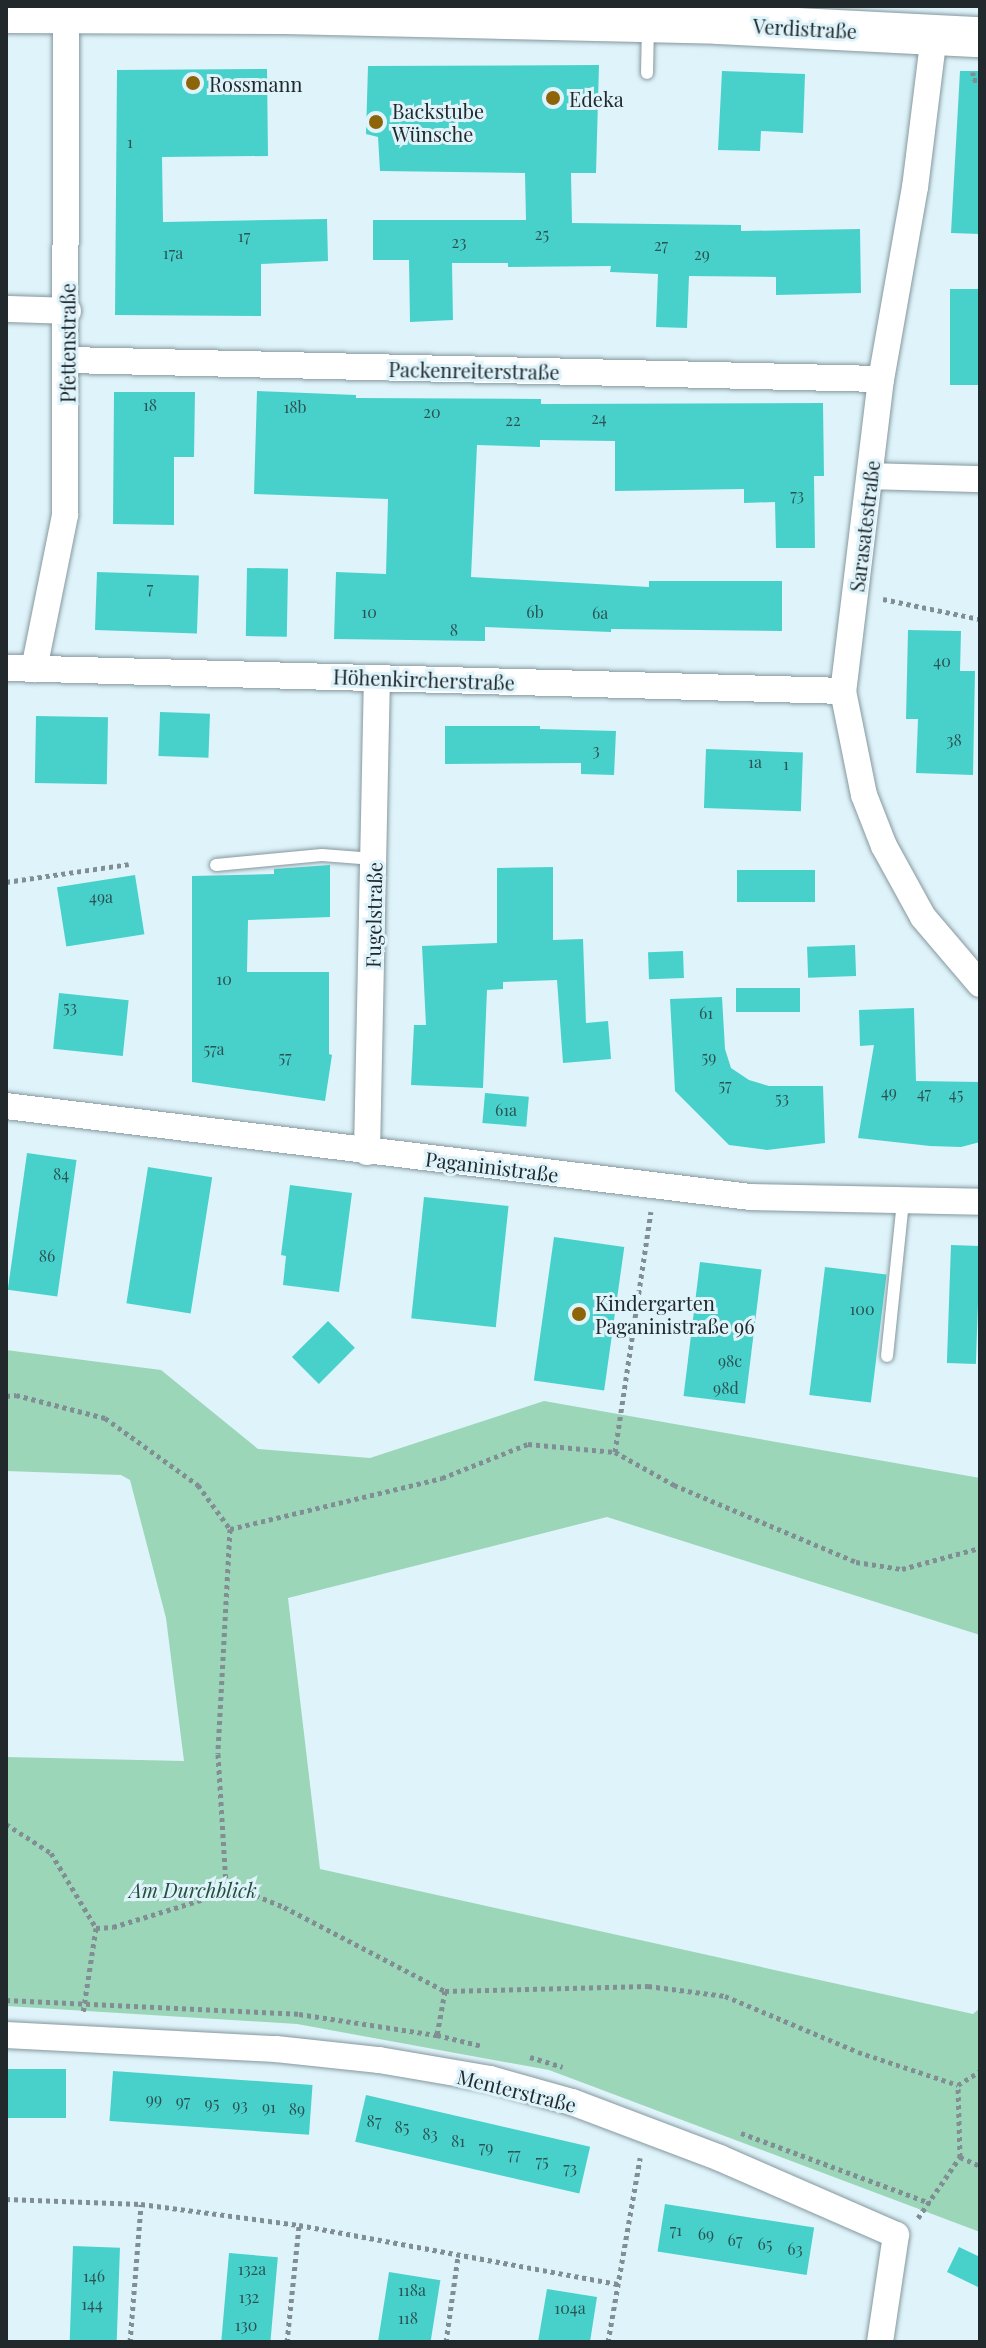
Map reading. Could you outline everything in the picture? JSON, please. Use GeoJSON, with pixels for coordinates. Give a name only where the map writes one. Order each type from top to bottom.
{"type":"FeatureCollection","features":[{"type":"Feature","properties":{"kind":"main road","name":"Verdistraße"},"geometry":{"type":"LineString","coordinates":[[6,13],[582,14],[648,23],[718,15],[980,37]]}},
{"type":"Feature","properties":{"kind":"street","name":"Pfettenstraße"},"geometry":{"type":"LineString","coordinates":[[34,669],[65,515],[68,360],[66,13]]}},
{"type":"Feature","properties":{"kind":"street","name":"Sarasatestraße"},"geometry":{"type":"LineString","coordinates":[[934,35],[915,187],[881,379],[843,691],[864,795],[884,846],[923,917],[980,984]]}},
{"type":"Feature","properties":{"kind":"street"},"geometry":{"type":"LineString","coordinates":[[6,309],[68,311]]}},
{"type":"Feature","properties":{"kind":"street","name":"Packenreiterstraße"},"geometry":{"type":"LineString","coordinates":[[68,360],[881,379]]}},
{"type":"Feature","properties":{"kind":"street"},"geometry":{"type":"LineString","coordinates":[[870,476],[980,479]]}},
{"type":"Feature","properties":{"kind":"street","name":"Höhenkircherstraße"},"geometry":{"type":"LineString","coordinates":[[6,668],[843,691]]}},
{"type":"Feature","properties":{"kind":"street","name":"Fugelstraße"},"geometry":{"type":"LineString","coordinates":[[367,1152],[377,678]]}},
{"type":"Feature","properties":{"kind":"street","name":"Paganinistraße"},"geometry":{"type":"LineString","coordinates":[[6,1106],[750,1197],[980,1202]]}},
{"type":"Feature","properties":{"kind":"street","name":"Menterstraße"},"geometry":{"type":"LineString","coordinates":[[6,2035],[82,2036],[276,2049],[379,2060],[490,2079],[572,2102],[645,2129],[720,2158],[896,2235]]}},
{"type":"Feature","properties":{"kind":"street"},"geometry":{"type":"LineString","coordinates":[[880,2342],[896,2235]]}},
{"type":"Feature","properties":{"kind":"lane"},"geometry":{"type":"LineString","coordinates":[[647,73],[648,23]]}},
{"type":"Feature","properties":{"kind":"lane"},"geometry":{"type":"LineString","coordinates":[[216,865],[322,855],[374,859]]}},
{"type":"Feature","properties":{"kind":"lane"},"geometry":{"type":"LineString","coordinates":[[887,1356],[903,1200]]}},
{"type":"Feature","properties":{"kind":"path"},"geometry":{"type":"LineString","coordinates":[[856,593],[980,619]]}},
{"type":"Feature","properties":{"kind":"path"},"geometry":{"type":"LineString","coordinates":[[6,882],[129,864]]}},
{"type":"Feature","properties":{"kind":"path"},"geometry":{"type":"LineString","coordinates":[[615,1452],[655,1185]]}},
{"type":"Feature","properties":{"kind":"path"},"geometry":{"type":"LineString","coordinates":[[6,1396],[16,1395],[105,1418],[198,1485],[230,1529],[218,1754],[226,1883]]}},
{"type":"Feature","properties":{"kind":"path"},"geometry":{"type":"LineString","coordinates":[[230,1529],[442,1478],[528,1444],[615,1452],[674,1485],[856,1562],[902,1569],[980,1548]]}},
{"type":"Feature","properties":{"kind":"path"},"geometry":{"type":"LineString","coordinates":[[6,1824],[51,1853],[96,1928],[82,2036]]}},
{"type":"Feature","properties":{"kind":"path"},"geometry":{"type":"LineString","coordinates":[[96,1928],[113,1927],[204,1899],[226,1883]]}},
{"type":"Feature","properties":{"kind":"path"},"geometry":{"type":"LineString","coordinates":[[226,1883],[284,1907],[445,1991],[648,1986],[725,1996],[858,2052],[958,2085]]}},
{"type":"Feature","properties":{"kind":"path"},"geometry":{"type":"LineString","coordinates":[[6,2000],[299,2014],[437,2035]]}},
{"type":"Feature","properties":{"kind":"path"},"geometry":{"type":"LineString","coordinates":[[958,2085],[980,2071]]}},
{"type":"Feature","properties":{"kind":"path"},"geometry":{"type":"LineString","coordinates":[[896,2235],[922,2215],[960,2157],[958,2085]]}},
{"type":"Feature","properties":{"kind":"path"},"geometry":{"type":"LineString","coordinates":[[615,2342],[608,2342],[645,2129]]}},
{"type":"Feature","properties":{"kind":"path"},"geometry":{"type":"LineString","coordinates":[[960,2157],[980,2166]]}},
{"type":"Feature","properties":{"kind":"path"},"geometry":{"type":"LineString","coordinates":[[6,2199],[141,2204],[299,2225],[458,2257],[618,2284]]}},
{"type":"Feature","properties":{"kind":"path"},"geometry":{"type":"LineString","coordinates":[[130,2342],[141,2204]]}},
{"type":"Feature","properties":{"kind":"path"},"geometry":{"type":"LineString","coordinates":[[287,2342],[299,2225]]}},
{"type":"Feature","properties":{"kind":"path"},"geometry":{"type":"LineString","coordinates":[[446,2342],[458,2257]]}},
{"type":"Feature","properties":{"kind":"green space","name":"Am Durchblick"},"geometry":{"type":"Polygon","coordinates":[[[6,1350],[161,1370],[258,1449],[370,1458],[544,1401],[980,1478],[980,1635],[607,1517],[288,1598],[320,1869],[973,2014],[980,2008],[980,2232],[549,2070],[297,2024],[6,2006],[6,1757],[184,1761],[166,1618],[130,1480],[121,1475],[6,1471],[6,1350]]]}},
{"type":"Feature","properties":{"kind":"building"},"geometry":{"type":"Polygon","coordinates":[[[599,65],[596,173],[571,173],[572,223],[741,225],[741,231],[860,229],[861,293],[776,295],[776,277],[689,276],[687,328],[656,327],[658,274],[610,272],[611,266],[508,267],[508,263],[452,263],[453,320],[410,322],[409,260],[373,260],[373,220],[526,220],[525,173],[380,171],[378,137],[366,134],[368,66],[599,65]]]}},
{"type":"Feature","properties":{"kind":"building"},"geometry":{"type":"Polygon","coordinates":[[[267,69],[268,156],[162,157],[163,222],[327,219],[328,261],[261,264],[261,316],[115,315],[117,70],[267,69]]]}},
{"type":"Feature","properties":{"kind":"building"},"geometry":{"type":"Polygon","coordinates":[[[722,71],[805,74],[803,133],[761,131],[760,151],[718,150],[722,71]]]}},
{"type":"Feature","properties":{"kind":"building"},"geometry":{"type":"Polygon","coordinates":[[[960,71],[980,71],[980,234],[951,233],[960,71]]]}},
{"type":"Feature","properties":{"kind":"building"},"geometry":{"type":"Polygon","coordinates":[[[950,289],[980,289],[980,385],[950,385],[950,289]]]}},
{"type":"Feature","properties":{"kind":"building"},"geometry":{"type":"Polygon","coordinates":[[[257,391],[356,395],[356,398],[541,399],[541,404],[823,403],[824,476],[814,476],[815,548],[776,548],[775,502],[744,503],[744,489],[615,491],[615,441],[540,440],[540,447],[477,445],[471,577],[649,587],[649,581],[782,581],[782,631],[611,629],[611,632],[485,627],[485,641],[334,639],[336,572],[386,574],[388,499],[254,494],[257,391]]]}},
{"type":"Feature","properties":{"kind":"building"},"geometry":{"type":"Polygon","coordinates":[[[114,392],[195,392],[194,457],[174,457],[174,525],[113,524],[114,392]]]}},
{"type":"Feature","properties":{"kind":"building"},"geometry":{"type":"Polygon","coordinates":[[[247,568],[288,569],[287,637],[246,636],[247,568]]]}},
{"type":"Feature","properties":{"kind":"building"},"geometry":{"type":"Polygon","coordinates":[[[97,572],[199,576],[197,634],[95,630],[97,572]]]}},
{"type":"Feature","properties":{"kind":"building"},"geometry":{"type":"Polygon","coordinates":[[[908,630],[961,631],[960,671],[975,671],[973,775],[916,773],[918,719],[906,719],[908,630]]]}},
{"type":"Feature","properties":{"kind":"building"},"geometry":{"type":"Polygon","coordinates":[[[160,712],[210,714],[208,758],[158,756],[160,712]]]}},
{"type":"Feature","properties":{"kind":"building"},"geometry":{"type":"Polygon","coordinates":[[[36,716],[108,717],[107,784],[35,783],[36,716]]]}},
{"type":"Feature","properties":{"kind":"building"},"geometry":{"type":"Polygon","coordinates":[[[445,726],[540,726],[540,729],[616,731],[614,775],[581,774],[581,763],[445,764],[445,726]]]}},
{"type":"Feature","properties":{"kind":"building"},"geometry":{"type":"Polygon","coordinates":[[[706,749],[803,752],[801,811],[704,808],[706,749]]]}},
{"type":"Feature","properties":{"kind":"building"},"geometry":{"type":"Polygon","coordinates":[[[330,865],[330,917],[248,920],[247,972],[329,972],[329,1054],[332,1055],[325,1101],[192,1082],[192,876],[274,874],[274,869],[330,865]]]}},
{"type":"Feature","properties":{"kind":"building"},"geometry":{"type":"Polygon","coordinates":[[[553,867],[553,940],[583,939],[586,1023],[608,1021],[611,1059],[563,1063],[557,980],[503,982],[503,989],[487,990],[483,1088],[411,1085],[414,1025],[426,1025],[422,946],[497,943],[497,868],[553,867]]]}},
{"type":"Feature","properties":{"kind":"building"},"geometry":{"type":"Polygon","coordinates":[[[737,870],[815,870],[815,902],[737,902],[737,870]]]}},
{"type":"Feature","properties":{"kind":"building"},"geometry":{"type":"Polygon","coordinates":[[[135,875],[144,934],[66,947],[57,887],[135,875]]]}},
{"type":"Feature","properties":{"kind":"building"},"geometry":{"type":"Polygon","coordinates":[[[855,945],[856,976],[808,978],[807,947],[855,945]]]}},
{"type":"Feature","properties":{"kind":"building"},"geometry":{"type":"Polygon","coordinates":[[[683,951],[684,978],[649,979],[648,952],[683,951]]]}},
{"type":"Feature","properties":{"kind":"building"},"geometry":{"type":"Polygon","coordinates":[[[736,988],[800,988],[800,1012],[736,1012],[736,988]]]}},
{"type":"Feature","properties":{"kind":"building"},"geometry":{"type":"Polygon","coordinates":[[[59,993],[129,1000],[123,1056],[53,1049],[59,993]]]}},
{"type":"Feature","properties":{"kind":"building"},"geometry":{"type":"Polygon","coordinates":[[[722,997],[725,1049],[731,1068],[749,1080],[769,1086],[823,1086],[825,1143],[767,1150],[729,1145],[675,1091],[670,999],[722,997]]]}},
{"type":"Feature","properties":{"kind":"building"},"geometry":{"type":"Polygon","coordinates":[[[914,1008],[916,1081],[980,1082],[980,1142],[961,1147],[930,1146],[858,1138],[874,1045],[860,1046],[859,1010],[914,1008]]]}},
{"type":"Feature","properties":{"kind":"building"},"geometry":{"type":"Polygon","coordinates":[[[485,1093],[529,1097],[526,1127],[482,1123],[485,1093]]]}},
{"type":"Feature","properties":{"kind":"building"},"geometry":{"type":"Polygon","coordinates":[[[27,1153],[77,1160],[57,1297],[8,1290],[27,1153]]]}},
{"type":"Feature","properties":{"kind":"building"},"geometry":{"type":"Polygon","coordinates":[[[148,1167],[212,1177],[191,1313],[126,1303],[148,1167]]]}},
{"type":"Feature","properties":{"kind":"building"},"geometry":{"type":"Polygon","coordinates":[[[290,1185],[352,1193],[339,1292],[283,1285],[286,1256],[281,1255],[290,1185]]]}},
{"type":"Feature","properties":{"kind":"building"},"geometry":{"type":"Polygon","coordinates":[[[424,1197],[509,1206],[496,1327],[411,1318],[424,1197]]]}},
{"type":"Feature","properties":{"kind":"building","name":"Kindergarten Paganinistraße 96"},"geometry":{"type":"Polygon","coordinates":[[[554,1237],[624,1247],[604,1390],[534,1381],[554,1237]]]}},
{"type":"Feature","properties":{"kind":"building"},"geometry":{"type":"Polygon","coordinates":[[[951,1245],[980,1246],[976,1364],[947,1363],[951,1245]]]}},
{"type":"Feature","properties":{"kind":"building"},"geometry":{"type":"Polygon","coordinates":[[[700,1262],[762,1270],[745,1404],[684,1396],[700,1262]]]}},
{"type":"Feature","properties":{"kind":"building"},"geometry":{"type":"Polygon","coordinates":[[[825,1267],[887,1275],[871,1403],[809,1395],[825,1267]]]}},
{"type":"Feature","properties":{"kind":"building"},"geometry":{"type":"Polygon","coordinates":[[[328,1321],[355,1348],[319,1384],[292,1357],[328,1321]]]}},
{"type":"Feature","properties":{"kind":"building"},"geometry":{"type":"Polygon","coordinates":[[[6,2069],[66,2069],[66,2118],[6,2118],[6,2069]]]}},
{"type":"Feature","properties":{"kind":"building"},"geometry":{"type":"Polygon","coordinates":[[[113,2071],[313,2085],[309,2135],[110,2121],[113,2071]]]}},
{"type":"Feature","properties":{"kind":"building"},"geometry":{"type":"Polygon","coordinates":[[[366,2095],[590,2147],[579,2194],[355,2142],[366,2095]]]}},
{"type":"Feature","properties":{"kind":"building"},"geometry":{"type":"Polygon","coordinates":[[[665,2204],[814,2228],[807,2275],[657,2251],[665,2204]]]}},
{"type":"Feature","properties":{"kind":"building"},"geometry":{"type":"Polygon","coordinates":[[[73,2246],[120,2248],[117,2342],[70,2342],[73,2246]]]}},
{"type":"Feature","properties":{"kind":"building"},"geometry":{"type":"Polygon","coordinates":[[[959,2247],[980,2257],[980,2288],[947,2272],[959,2247]]]}},
{"type":"Feature","properties":{"kind":"building"},"geometry":{"type":"Polygon","coordinates":[[[229,2253],[278,2257],[270,2342],[221,2342],[229,2253]]]}},
{"type":"Feature","properties":{"kind":"building"},"geometry":{"type":"Polygon","coordinates":[[[389,2272],[440,2280],[431,2342],[378,2342],[389,2272]]]}},
{"type":"Feature","properties":{"kind":"building"},"geometry":{"type":"Polygon","coordinates":[[[547,2289],[597,2297],[590,2342],[538,2342],[547,2289]]]}},
{"type":"Feature","properties":{"kind":"place","name":"Rossmann"},"geometry":{"type":"Point","coordinates":[193,83]}},
{"type":"Feature","properties":{"kind":"place","name":"Edeka"},"geometry":{"type":"Point","coordinates":[553,98]}},
{"type":"Feature","properties":{"kind":"place","name":"Backstube Wünsche"},"geometry":{"type":"Point","coordinates":[376,122]}},
{"type":"Feature","properties":{"kind":"place","name":"Kindergarten Paganinistraße 96"},"geometry":{"type":"Point","coordinates":[579,1314]}}]}
